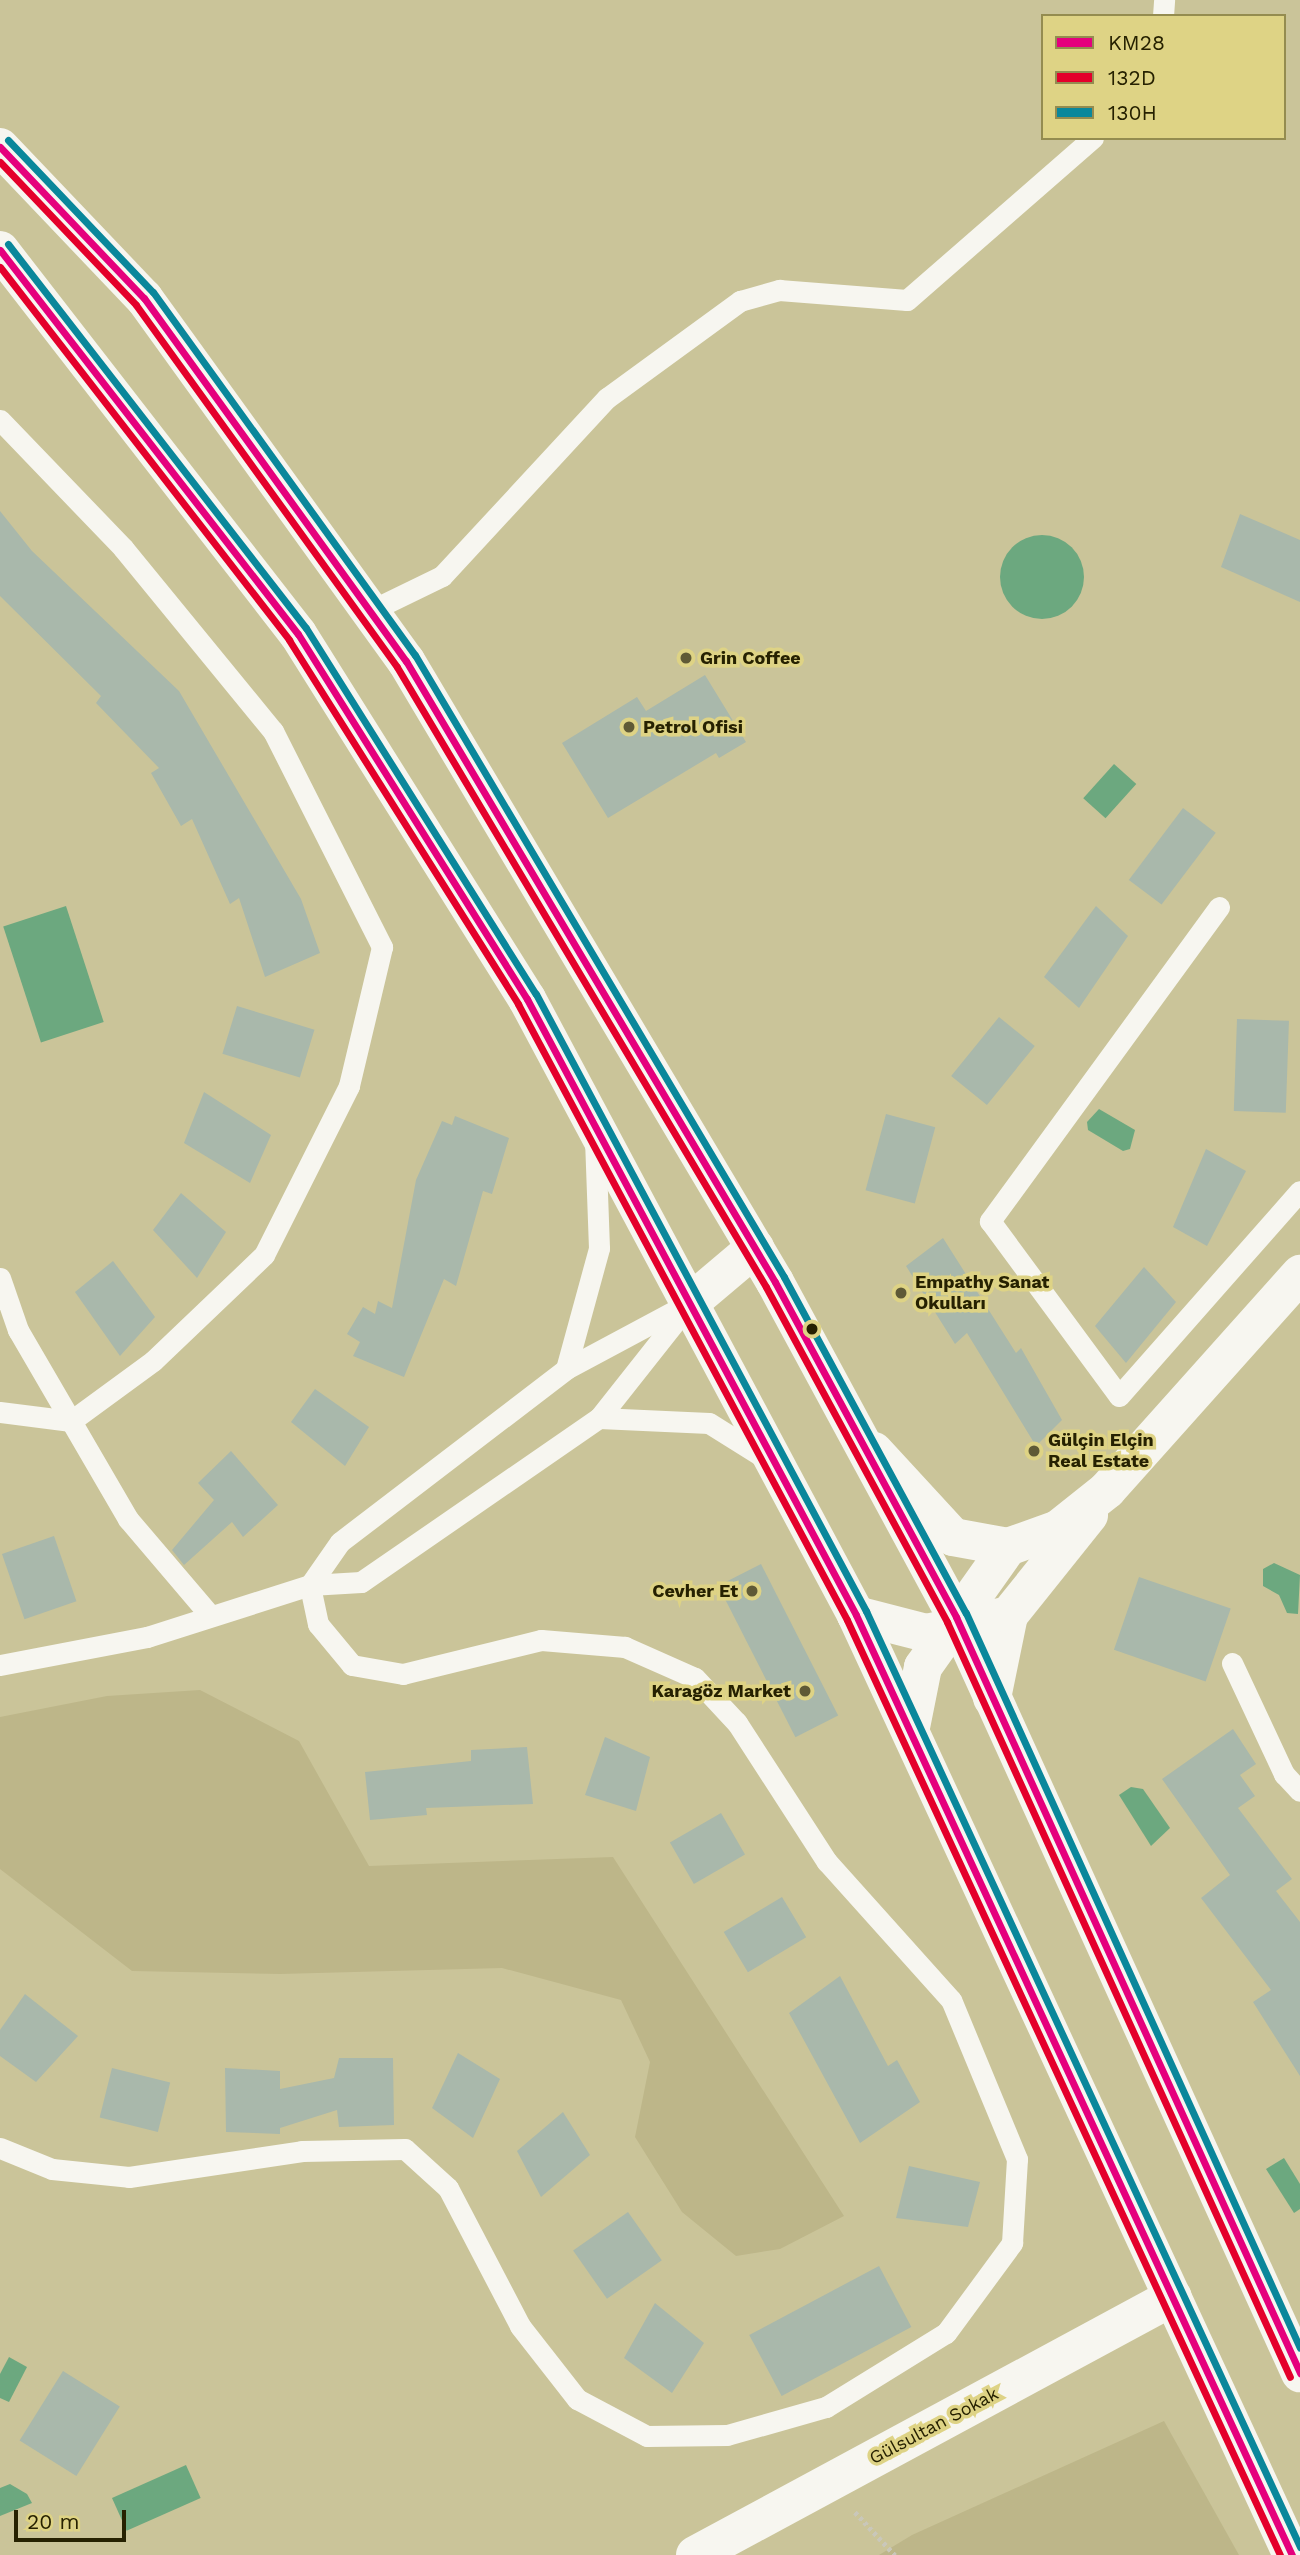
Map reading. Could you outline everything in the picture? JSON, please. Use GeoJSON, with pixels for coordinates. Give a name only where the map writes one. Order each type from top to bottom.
{"type":"FeatureCollection","features":[{"type":"Feature","properties":{"kind":"main road"},"geometry":{"type":"LineString","coordinates":[[0,147],[144,298],[406,661],[755,1248],[864,1440],[992,1698],[1288,2322],[1300,2373]]}},
{"type":"Feature","properties":{"kind":"main road"},"geometry":{"type":"LineString","coordinates":[[0,250],[298,634],[527,999],[691,1302],[771,1462],[856,1615],[911,1727],[1292,2555]]}},
{"type":"Feature","properties":{"kind":"main road"},"geometry":{"type":"LineString","coordinates":[[691,1302],[755,1248]]}},
{"type":"Feature","properties":{"kind":"main road"},"geometry":{"type":"LineString","coordinates":[[992,1698],[1009,1615],[1045,1575],[1107,1490],[1300,1274]]}},
{"type":"Feature","properties":{"kind":"main road"},"geometry":{"type":"LineString","coordinates":[[864,1440],[953,1537],[1008,1547],[1058,1529],[1107,1490]]}},
{"type":"Feature","properties":{"kind":"main road"},"geometry":{"type":"LineString","coordinates":[[911,1727],[923,1667],[1008,1547]]}},
{"type":"Feature","properties":{"kind":"main road"},"geometry":{"type":"LineString","coordinates":[[856,1615],[926,1633],[955,1623],[1009,1615]]}},
{"type":"Feature","properties":{"kind":"main road","name":"Gülsultan Sokak"},"geometry":{"type":"LineString","coordinates":[[695,2555],[1172,2297]]}},
{"type":"Feature","properties":{"kind":"lane"},"geometry":{"type":"LineString","coordinates":[[370,611],[442,576],[607,398],[740,301],[779,290],[906,300],[1091,140]]}},
{"type":"Feature","properties":{"kind":"lane"},"geometry":{"type":"LineString","coordinates":[[0,420],[123,548],[273,731],[382,947],[349,1086],[264,1255],[153,1361],[71,1421],[0,1412]]}},
{"type":"Feature","properties":{"kind":"lane"},"geometry":{"type":"LineString","coordinates":[[1219,907],[990,1221],[1119,1396],[1300,1191]]}},
{"type":"Feature","properties":{"kind":"lane"},"geometry":{"type":"LineString","coordinates":[[566,1369],[599,1248],[595,1129]]}},
{"type":"Feature","properties":{"kind":"lane"},"geometry":{"type":"LineString","coordinates":[[0,1278],[18,1330],[128,1519],[208,1613]]}},
{"type":"Feature","properties":{"kind":"lane"},"geometry":{"type":"LineString","coordinates":[[0,2148],[52,2169],[129,2177],[302,2151],[405,2149],[448,2188],[520,2326],[578,2399],[647,2436],[727,2435],[826,2407],[946,2333],[1012,2243],[1017,2159],[951,2000],[827,1863],[737,1723],[695,1678],[625,1647],[541,1640],[403,1674],[352,1665],[318,1624],[310,1585],[340,1542],[566,1369],[691,1302]]}},
{"type":"Feature","properties":{"kind":"lane"},"geometry":{"type":"LineString","coordinates":[[0,1665],[147,1637],[208,1613],[310,1585],[361,1582],[599,1418],[691,1302]]}},
{"type":"Feature","properties":{"kind":"lane"},"geometry":{"type":"LineString","coordinates":[[599,1418],[709,1423],[771,1462]]}},
{"type":"Feature","properties":{"kind":"lane"},"geometry":{"type":"LineString","coordinates":[[1231,1663],[1284,1774],[1300,1791]]}},
{"type":"Feature","properties":{"kind":"path"},"geometry":{"type":"LineString","coordinates":[[828,2483],[895,2555]]}},
{"type":"Feature","properties":{"kind":"shaded area"},"geometry":{"type":"Polygon","coordinates":[[[1042,535],[1058,538],[1072,547],[1081,561],[1084,577],[1081,593],[1072,607],[1058,616],[1042,619],[1026,616],[1012,607],[1003,593],[1000,577],[1003,561],[1012,547],[1026,538],[1042,535]]]}},
{"type":"Feature","properties":{"kind":"shaded area"},"geometry":{"type":"Polygon","coordinates":[[[1114,764],[1136,784],[1106,818],[1083,798],[1114,764]]]}},
{"type":"Feature","properties":{"kind":"shaded area"},"geometry":{"type":"Polygon","coordinates":[[[66,906],[104,1022],[41,1042],[3,926],[66,906]]]}},
{"type":"Feature","properties":{"kind":"shaded area"},"geometry":{"type":"Polygon","coordinates":[[[1099,1109],[1135,1130],[1130,1149],[1123,1151],[1088,1130],[1087,1122],[1099,1109]]]}},
{"type":"Feature","properties":{"kind":"shaded area"},"geometry":{"type":"Polygon","coordinates":[[[1274,1563],[1300,1575],[1298,1614],[1287,1613],[1279,1595],[1263,1586],[1263,1569],[1274,1563]]]}},
{"type":"Feature","properties":{"kind":"shaded area"},"geometry":{"type":"Polygon","coordinates":[[[200,1690],[299,1741],[369,1866],[613,1857],[844,2216],[780,2249],[736,2256],[682,2212],[635,2137],[650,2062],[621,2000],[502,1968],[280,1974],[132,1971],[0,1869],[0,1717],[107,1696],[200,1690]]]}},
{"type":"Feature","properties":{"kind":"shaded area"},"geometry":{"type":"Polygon","coordinates":[[[1131,1787],[1143,1789],[1170,1828],[1151,1846],[1119,1795],[1131,1787]]]}},
{"type":"Feature","properties":{"kind":"shaded area"},"geometry":{"type":"Polygon","coordinates":[[[1284,2158],[1300,2184],[1300,2209],[1294,2213],[1266,2169],[1284,2158]]]}},
{"type":"Feature","properties":{"kind":"shaded area"},"geometry":{"type":"Polygon","coordinates":[[[9,2357],[27,2367],[9,2402],[0,2398],[0,2374],[9,2357]]]}},
{"type":"Feature","properties":{"kind":"shaded area"},"geometry":{"type":"Polygon","coordinates":[[[1164,2421],[1239,2555],[879,2555],[912,2535],[1164,2421]]]}},
{"type":"Feature","properties":{"kind":"shaded area"},"geometry":{"type":"Polygon","coordinates":[[[186,2465],[201,2498],[127,2531],[112,2498],[186,2465]]]}},
{"type":"Feature","properties":{"kind":"shaded area"},"geometry":{"type":"Polygon","coordinates":[[[10,2484],[27,2494],[32,2503],[0,2516],[0,2488],[10,2484]]]}},
{"type":"Feature","properties":{"kind":"building"},"geometry":{"type":"Polygon","coordinates":[[[0,511],[32,551],[179,691],[301,899],[320,953],[265,977],[239,898],[230,904],[192,819],[181,826],[151,773],[159,768],[96,703],[101,696],[0,596],[0,511]]]}},
{"type":"Feature","properties":{"kind":"building"},"geometry":{"type":"Polygon","coordinates":[[[1240,514],[1300,540],[1300,602],[1221,567],[1240,514]]]}},
{"type":"Feature","properties":{"kind":"building"},"geometry":{"type":"Polygon","coordinates":[[[705,675],[746,742],[719,758],[716,753],[608,818],[562,743],[637,697],[646,711],[705,675]]]}},
{"type":"Feature","properties":{"kind":"building"},"geometry":{"type":"Polygon","coordinates":[[[1183,808],[1216,833],[1162,905],[1129,880],[1183,808]]]}},
{"type":"Feature","properties":{"kind":"building"},"geometry":{"type":"Polygon","coordinates":[[[1096,906],[1128,936],[1079,1008],[1044,977],[1096,906]]]}},
{"type":"Feature","properties":{"kind":"building"},"geometry":{"type":"Polygon","coordinates":[[[237,1006],[314,1030],[300,1077],[222,1054],[237,1006]]]}},
{"type":"Feature","properties":{"kind":"building"},"geometry":{"type":"Polygon","coordinates":[[[999,1017],[1035,1046],[987,1105],[951,1076],[999,1017]]]}},
{"type":"Feature","properties":{"kind":"building"},"geometry":{"type":"Polygon","coordinates":[[[1237,1019],[1289,1021],[1286,1113],[1234,1111],[1237,1019]]]}},
{"type":"Feature","properties":{"kind":"building"},"geometry":{"type":"Polygon","coordinates":[[[204,1092],[271,1135],[250,1183],[184,1143],[204,1092]]]}},
{"type":"Feature","properties":{"kind":"building"},"geometry":{"type":"Polygon","coordinates":[[[886,1114],[935,1127],[915,1204],[866,1190],[886,1114]]]}},
{"type":"Feature","properties":{"kind":"building"},"geometry":{"type":"Polygon","coordinates":[[[455,1116],[509,1138],[492,1194],[483,1191],[456,1286],[444,1279],[404,1377],[353,1356],[360,1342],[347,1334],[363,1307],[375,1314],[378,1301],[392,1308],[416,1180],[442,1121],[452,1125],[455,1116]]]}},
{"type":"Feature","properties":{"kind":"building"},"geometry":{"type":"Polygon","coordinates":[[[1206,1149],[1246,1171],[1207,1246],[1173,1227],[1206,1149]]]}},
{"type":"Feature","properties":{"kind":"building"},"geometry":{"type":"Polygon","coordinates":[[[181,1193],[226,1232],[197,1278],[153,1230],[181,1193]]]}},
{"type":"Feature","properties":{"kind":"building"},"geometry":{"type":"Polygon","coordinates":[[[943,1238],[1016,1353],[1021,1348],[1062,1420],[1036,1446],[967,1333],[955,1344],[906,1266],[943,1238]]]}},
{"type":"Feature","properties":{"kind":"building"},"geometry":{"type":"Polygon","coordinates":[[[113,1261],[155,1317],[120,1356],[75,1292],[113,1261]]]}},
{"type":"Feature","properties":{"kind":"building"},"geometry":{"type":"Polygon","coordinates":[[[1144,1267],[1176,1302],[1126,1363],[1095,1326],[1144,1267]]]}},
{"type":"Feature","properties":{"kind":"building"},"geometry":{"type":"Polygon","coordinates":[[[315,1389],[369,1427],[345,1466],[291,1422],[315,1389]]]}},
{"type":"Feature","properties":{"kind":"building"},"geometry":{"type":"Polygon","coordinates":[[[231,1451],[278,1505],[243,1537],[232,1522],[184,1565],[172,1550],[214,1500],[198,1483],[231,1451]]]}},
{"type":"Feature","properties":{"kind":"building"},"geometry":{"type":"Polygon","coordinates":[[[54,1536],[76,1601],[24,1619],[2,1554],[54,1536]]]}},
{"type":"Feature","properties":{"kind":"building"},"geometry":{"type":"Polygon","coordinates":[[[761,1564],[838,1715],[795,1737],[718,1586],[761,1564]]]}},
{"type":"Feature","properties":{"kind":"building"},"geometry":{"type":"Polygon","coordinates":[[[1139,1577],[1231,1609],[1206,1681],[1114,1650],[1139,1577]]]}},
{"type":"Feature","properties":{"kind":"building"},"geometry":{"type":"Polygon","coordinates":[[[1233,1729],[1256,1764],[1240,1775],[1255,1796],[1238,1808],[1292,1879],[1276,1891],[1300,1922],[1300,2076],[1253,2002],[1271,1990],[1201,1898],[1230,1875],[1162,1779],[1233,1729]]]}},
{"type":"Feature","properties":{"kind":"building"},"geometry":{"type":"Polygon","coordinates":[[[605,1737],[650,1757],[636,1811],[585,1795],[605,1737]]]}},
{"type":"Feature","properties":{"kind":"building"},"geometry":{"type":"Polygon","coordinates":[[[527,1747],[533,1804],[426,1808],[427,1815],[370,1820],[365,1772],[471,1761],[471,1750],[527,1747]]]}},
{"type":"Feature","properties":{"kind":"building"},"geometry":{"type":"Polygon","coordinates":[[[721,1813],[745,1855],[694,1884],[670,1842],[721,1813]]]}},
{"type":"Feature","properties":{"kind":"building"},"geometry":{"type":"Polygon","coordinates":[[[782,1897],[806,1937],[748,1972],[724,1932],[782,1897]]]}},
{"type":"Feature","properties":{"kind":"building"},"geometry":{"type":"Polygon","coordinates":[[[840,1976],[888,2066],[897,2060],[920,2102],[860,2143],[789,2013],[840,1976]]]}},
{"type":"Feature","properties":{"kind":"building"},"geometry":{"type":"Polygon","coordinates":[[[25,1994],[78,2036],[36,2082],[0,2056],[0,2030],[25,1994]]]}},
{"type":"Feature","properties":{"kind":"building"},"geometry":{"type":"Polygon","coordinates":[[[458,2053],[500,2079],[473,2138],[432,2108],[458,2053]]]}},
{"type":"Feature","properties":{"kind":"building"},"geometry":{"type":"Polygon","coordinates":[[[339,2058],[393,2058],[394,2125],[339,2127],[337,2110],[280,2128],[280,2134],[226,2132],[225,2068],[280,2071],[280,2089],[334,2078],[339,2058]]]}},
{"type":"Feature","properties":{"kind":"building"},"geometry":{"type":"Polygon","coordinates":[[[112,2068],[170,2083],[158,2132],[100,2117],[112,2068]]]}},
{"type":"Feature","properties":{"kind":"building"},"geometry":{"type":"Polygon","coordinates":[[[563,2112],[590,2155],[541,2197],[517,2151],[563,2112]]]}},
{"type":"Feature","properties":{"kind":"building"},"geometry":{"type":"Polygon","coordinates":[[[909,2166],[980,2182],[968,2227],[896,2218],[909,2166]]]}},
{"type":"Feature","properties":{"kind":"building"},"geometry":{"type":"Polygon","coordinates":[[[628,2212],[662,2260],[607,2299],[573,2250],[628,2212]]]}},
{"type":"Feature","properties":{"kind":"building"},"geometry":{"type":"Polygon","coordinates":[[[879,2266],[911,2327],[782,2396],[749,2335],[879,2266]]]}},
{"type":"Feature","properties":{"kind":"building"},"geometry":{"type":"Polygon","coordinates":[[[655,2303],[704,2343],[672,2393],[624,2358],[655,2303]]]}},
{"type":"Feature","properties":{"kind":"building"},"geometry":{"type":"Polygon","coordinates":[[[63,2371],[120,2407],[76,2476],[20,2441],[63,2371]]]}},
{"type":"Feature","properties":{"kind":"transit line","name":"130H"},"geometry":{"type":"LineString","coordinates":[[8,140],[153,292],[415,655],[784,1277],[966,1613],[1300,2348]]}},
{"type":"Feature","properties":{"kind":"transit line","name":"KM28"},"geometry":{"type":"LineString","coordinates":[[0,147],[144,298],[406,661],[775,1282],[956,1617],[1300,2373]]}},
{"type":"Feature","properties":{"kind":"transit line","name":"132D"},"geometry":{"type":"LineString","coordinates":[[0,162],[136,305],[397,667],[766,1287],[947,1622],[1290,2377]]}},
{"type":"Feature","properties":{"kind":"transit line","name":"130H"},"geometry":{"type":"LineString","coordinates":[[8,244],[306,628],[536,994],[866,1611],[1300,2547]]}},
{"type":"Feature","properties":{"kind":"transit line","name":"KM28"},"geometry":{"type":"LineString","coordinates":[[0,250],[298,634],[527,999],[856,1615],[1292,2555]]}},
{"type":"Feature","properties":{"kind":"transit line","name":"132D"},"geometry":{"type":"LineString","coordinates":[[0,267],[289,640],[518,1004],[847,1620],[1280,2555]]}},
{"type":"Feature","properties":{"kind":"place","name":"Grin Coffee"},"geometry":{"type":"Point","coordinates":[686,658]}},
{"type":"Feature","properties":{"kind":"place","name":"Petrol Ofisi"},"geometry":{"type":"Point","coordinates":[629,727]}},
{"type":"Feature","properties":{"kind":"place","name":"Empathy Sanat Okulları"},"geometry":{"type":"Point","coordinates":[901,1293]}},
{"type":"Feature","properties":{"kind":"place","name":"Gülçin Elçin Real Estate"},"geometry":{"type":"Point","coordinates":[1034,1451]}},
{"type":"Feature","properties":{"kind":"place","name":"Cevher Et"},"geometry":{"type":"Point","coordinates":[752,1591]}},
{"type":"Feature","properties":{"kind":"place","name":"Karagöz Market"},"geometry":{"type":"Point","coordinates":[805,1691]}}]}
